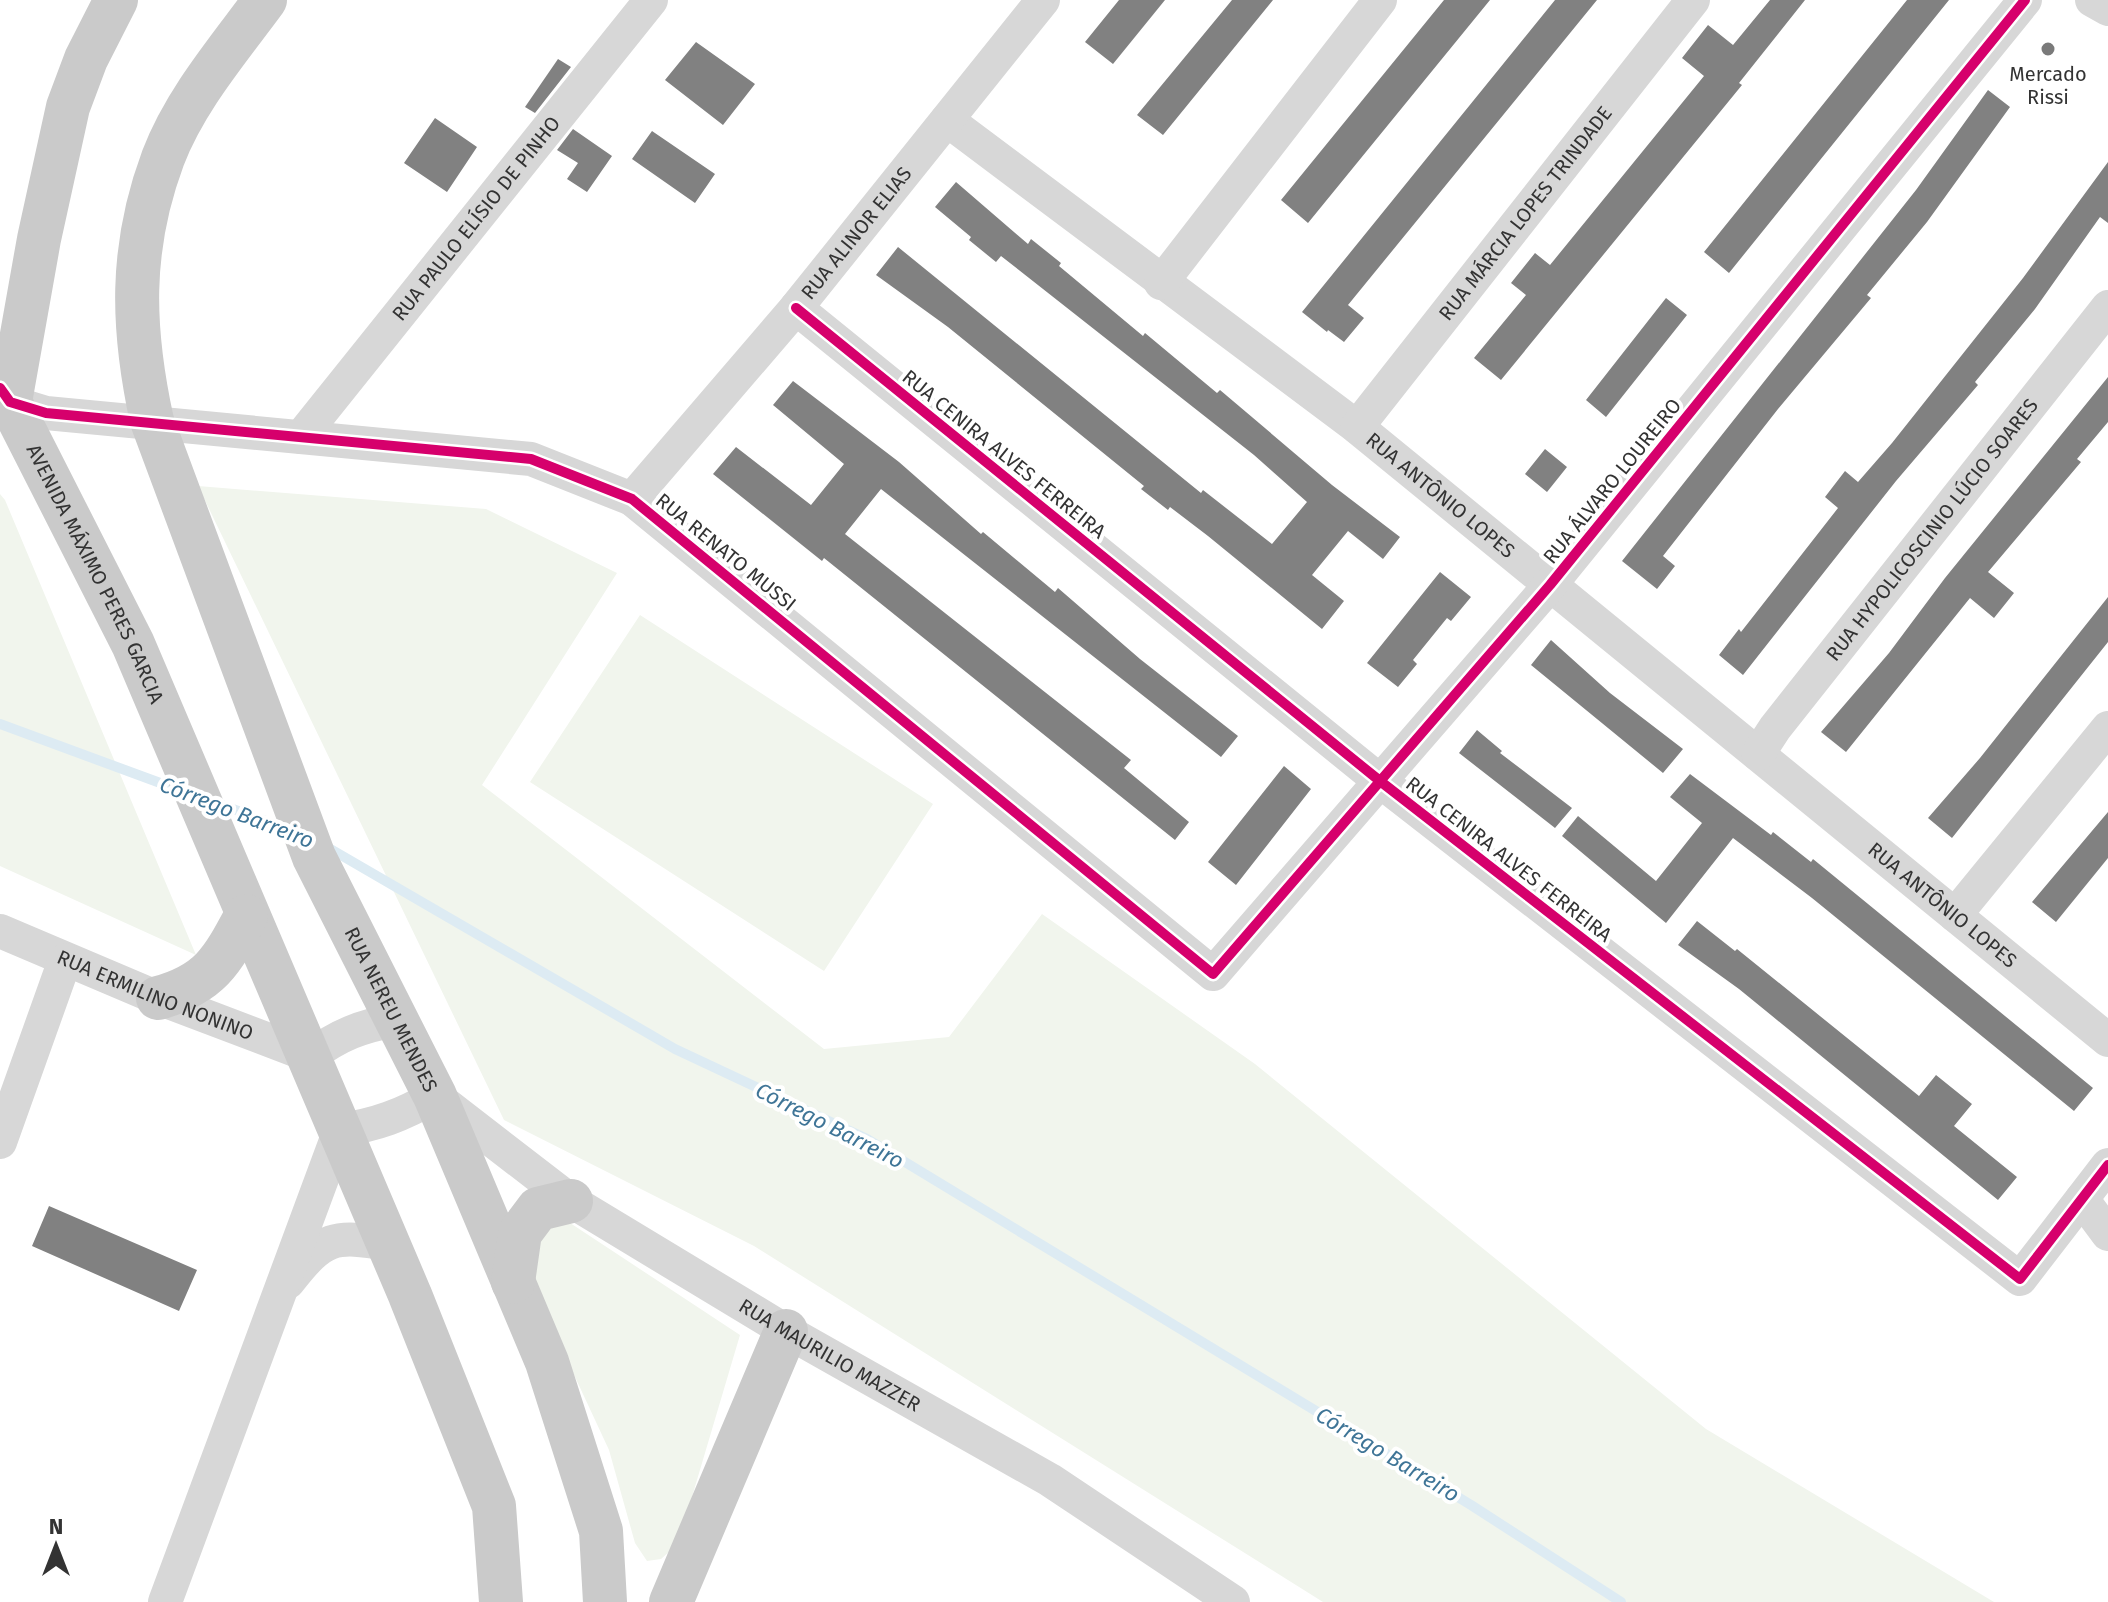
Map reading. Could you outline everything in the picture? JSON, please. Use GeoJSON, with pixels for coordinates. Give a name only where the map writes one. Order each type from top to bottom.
{"type":"FeatureCollection","features":[{"type":"Feature","properties":{"kind":"main road"},"geometry":{"type":"LineString","coordinates":[[5,395],[68,107],[86,59],[116,0]]}},
{"type":"Feature","properties":{"kind":"main road"},"geometry":{"type":"LineString","coordinates":[[152,421],[140,365],[135,317],[142,240],[151,195],[163,157],[188,110],[265,0]]}},
{"type":"Feature","properties":{"kind":"main road"},"geometry":{"type":"LineString","coordinates":[[0,270],[39,239]]}},
{"type":"Feature","properties":{"kind":"main road","name":"AVENIDA MÁXIMO PERES GARCIA"},"geometry":{"type":"LineString","coordinates":[[5,395],[133,644],[246,916],[311,1056],[340,1130]]}},
{"type":"Feature","properties":{"kind":"main road","name":"RUA NEREU MENDES"},"geometry":{"type":"LineString","coordinates":[[152,421],[314,857],[435,1096],[547,1362],[601,1531],[605,1602]]}},
{"type":"Feature","properties":{"kind":"main road"},"geometry":{"type":"LineString","coordinates":[[158,998],[182,992],[216,967],[246,916]]}},
{"type":"Feature","properties":{"kind":"main road"},"geometry":{"type":"LineString","coordinates":[[340,1130],[494,1506],[501,1602]]}},
{"type":"Feature","properties":{"kind":"main road"},"geometry":{"type":"LineString","coordinates":[[513,1282],[520,1233],[538,1209],[571,1201]]}},
{"type":"Feature","properties":{"kind":"main road"},"geometry":{"type":"LineString","coordinates":[[671,1602],[786,1331]]}},
{"type":"Feature","properties":{"kind":"street","name":"RUA PAULO ELÍSIO DE PINHO"},"geometry":{"type":"LineString","coordinates":[[301,437],[651,0]]}},
{"type":"Feature","properties":{"kind":"street","name":"RUA ALINOR ELIAS"},"geometry":{"type":"LineString","coordinates":[[632,499],[796,308],[1043,0]]}},
{"type":"Feature","properties":{"kind":"street"},"geometry":{"type":"LineString","coordinates":[[1161,283],[1380,0]]}},
{"type":"Feature","properties":{"kind":"street","name":"RUA MÁRCIA LOPES TRINDADE"},"geometry":{"type":"LineString","coordinates":[[1357,427],[1693,0]]}},
{"type":"Feature","properties":{"kind":"street","name":"RUA ÁLVARO LOUREIRO"},"geometry":{"type":"LineString","coordinates":[[1213,974],[1550,585],[2025,0]]}},
{"type":"Feature","properties":{"kind":"street"},"geometry":{"type":"LineString","coordinates":[[2092,0],[2108,9]]}},
{"type":"Feature","properties":{"kind":"street","name":"RUA ANTÔNIO LOPES"},"geometry":{"type":"LineString","coordinates":[[947,120],[1357,427],[2108,1040]]}},
{"type":"Feature","properties":{"kind":"street","name":"RUA HYPOLICOSCINIO LÚCIO SOARES"},"geometry":{"type":"LineString","coordinates":[[1758,754],[1775,728],[2108,307]]}},
{"type":"Feature","properties":{"kind":"street","name":"RUA CENIRA ALVES FERREIRA"},"geometry":{"type":"LineString","coordinates":[[796,308],[1380,781],[2020,1279],[2082,1199]]}},
{"type":"Feature","properties":{"kind":"street","name":"RUA RENATO MUSSI"},"geometry":{"type":"LineString","coordinates":[[5,395],[46,413],[531,459],[632,499],[1213,974]]}},
{"type":"Feature","properties":{"kind":"street"},"geometry":{"type":"LineString","coordinates":[[1955,915],[2108,728]]}},
{"type":"Feature","properties":{"kind":"street","name":"RUA ERMILINO NONINO"},"geometry":{"type":"LineString","coordinates":[[0,931],[158,998],[311,1056]]}},
{"type":"Feature","properties":{"kind":"street"},"geometry":{"type":"LineString","coordinates":[[0,1142],[65,960]]}},
{"type":"Feature","properties":{"kind":"street"},"geometry":{"type":"LineString","coordinates":[[311,1056],[349,1032],[396,1020]]}},
{"type":"Feature","properties":{"kind":"street"},"geometry":{"type":"LineString","coordinates":[[165,1602],[340,1130],[377,1125],[407,1113],[435,1096]]}},
{"type":"Feature","properties":{"kind":"street","name":"RUA MAURILIO MAZZER"},"geometry":{"type":"LineString","coordinates":[[435,1096],[571,1201],[786,1331],[1050,1480],[1233,1602]]}},
{"type":"Feature","properties":{"kind":"street"},"geometry":{"type":"LineString","coordinates":[[2108,1165],[2082,1199],[2108,1234]]}},
{"type":"Feature","properties":{"kind":"street"},"geometry":{"type":"LineString","coordinates":[[277,1295],[308,1256],[342,1236],[389,1244]]}},
{"type":"Feature","properties":{"kind":"shaded area"},"geometry":{"type":"Polygon","coordinates":[[[198,486],[486,509],[617,573],[482,785],[824,1049],[949,1037],[1042,914],[1255,1064],[1706,1429],[1994,1602],[1323,1602],[754,1246],[504,1120],[198,486]]]}},
{"type":"Feature","properties":{"kind":"shaded area"},"geometry":{"type":"Polygon","coordinates":[[[0,494],[5,500],[196,955],[0,866],[0,494]]]}},
{"type":"Feature","properties":{"kind":"shaded area"},"geometry":{"type":"Polygon","coordinates":[[[640,615],[933,804],[824,971],[530,782],[640,615]]]}},
{"type":"Feature","properties":{"kind":"shaded area"},"geometry":{"type":"Polygon","coordinates":[[[558,1215],[740,1335],[678,1544],[661,1559],[647,1561],[635,1543],[609,1450],[536,1293],[530,1231],[558,1215]]]}},
{"type":"Feature","properties":{"kind":"building"},"geometry":{"type":"Polygon","coordinates":[[[1119,0],[1165,0],[1113,64],[1085,42],[1119,0]]]}},
{"type":"Feature","properties":{"kind":"building"},"geometry":{"type":"Polygon","coordinates":[[[1232,0],[1273,0],[1163,135],[1137,115],[1232,0]]]}},
{"type":"Feature","properties":{"kind":"building"},"geometry":{"type":"Polygon","coordinates":[[[1444,0],[1490,0],[1308,223],[1281,200],[1444,0]]]}},
{"type":"Feature","properties":{"kind":"building"},"geometry":{"type":"Polygon","coordinates":[[[1555,0],[1597,0],[1348,305],[1364,318],[1344,342],[1327,332],[1302,312],[1555,0]]]}},
{"type":"Feature","properties":{"kind":"building"},"geometry":{"type":"Polygon","coordinates":[[[1770,0],[1805,0],[1739,83],[1742,85],[1501,380],[1474,358],[1526,295],[1511,283],[1535,253],[1550,265],[1704,76],[1682,58],[1708,25],[1733,45],[1770,0]]]}},
{"type":"Feature","properties":{"kind":"building"},"geometry":{"type":"Polygon","coordinates":[[[1907,0],[1949,0],[1729,273],[1704,252],[1907,0]]]}},
{"type":"Feature","properties":{"kind":"building"},"geometry":{"type":"Polygon","coordinates":[[[696,42],[755,84],[723,125],[665,80],[696,42]]]}},
{"type":"Feature","properties":{"kind":"building"},"geometry":{"type":"Polygon","coordinates":[[[558,59],[571,67],[535,113],[525,107],[558,59]]]}},
{"type":"Feature","properties":{"kind":"building"},"geometry":{"type":"Polygon","coordinates":[[[1988,90],[2010,107],[1927,222],[1867,295],[1871,298],[1778,409],[1663,556],[1675,566],[1657,589],[1622,561],[1916,190],[1988,90]]]}},
{"type":"Feature","properties":{"kind":"building"},"geometry":{"type":"Polygon","coordinates":[[[435,118],[477,147],[447,192],[404,163],[435,118]]]}},
{"type":"Feature","properties":{"kind":"building"},"geometry":{"type":"Polygon","coordinates":[[[573,129],[612,156],[587,192],[567,179],[578,163],[557,150],[573,129]]]}},
{"type":"Feature","properties":{"kind":"building"},"geometry":{"type":"Polygon","coordinates":[[[652,131],[715,174],[695,203],[632,159],[652,131]]]}},
{"type":"Feature","properties":{"kind":"building"},"geometry":{"type":"Polygon","coordinates":[[[2108,162],[2108,223],[2100,217],[2035,309],[1975,382],[1978,385],[1896,481],[1743,675],[1719,655],[1739,629],[1741,632],[1838,508],[1825,497],[1845,471],[1858,482],[1892,443],[2023,278],[2108,162]]]}},
{"type":"Feature","properties":{"kind":"building"},"geometry":{"type":"Polygon","coordinates":[[[956,182],[1028,244],[1031,239],[1061,263],[1059,266],[1143,336],[1145,333],[1217,393],[1220,390],[1332,485],[1400,537],[1383,559],[1348,531],[1312,575],[1344,601],[1322,629],[1208,536],[1141,489],[1144,486],[948,327],[876,275],[898,247],[1201,493],[1203,490],[1272,544],[1307,502],[1254,455],[1001,256],[996,262],[969,240],[971,237],[935,207],[956,182]]]}},
{"type":"Feature","properties":{"kind":"building"},"geometry":{"type":"Polygon","coordinates":[[[1666,298],[1687,315],[1606,417],[1586,400],[1666,298]]]}},
{"type":"Feature","properties":{"kind":"building"},"geometry":{"type":"Polygon","coordinates":[[[2108,377],[2108,422],[2077,459],[2081,462],[1988,572],[2014,593],[1994,618],[1970,598],[1846,752],[1821,732],[1889,653],[1945,578],[2108,377]]]}},
{"type":"Feature","properties":{"kind":"building"},"geometry":{"type":"Polygon","coordinates":[[[793,381],[899,462],[981,534],[983,532],[1055,592],[1058,588],[1140,659],[1238,736],[1221,757],[881,489],[845,534],[1131,760],[1124,768],[1189,822],[1175,840],[824,558],[822,561],[713,474],[736,447],[811,505],[844,464],[773,405],[793,381]]]}},
{"type":"Feature","properties":{"kind":"building"},"geometry":{"type":"Polygon","coordinates":[[[1545,449],[1567,467],[1547,492],[1525,474],[1545,449]]]}},
{"type":"Feature","properties":{"kind":"building"},"geometry":{"type":"Polygon","coordinates":[[[1440,572],[1471,597],[1451,621],[1447,618],[1413,660],[1417,664],[1398,687],[1367,663],[1440,572]]]}},
{"type":"Feature","properties":{"kind":"building"},"geometry":{"type":"Polygon","coordinates":[[[2108,597],[2108,642],[1952,838],[1928,818],[1980,758],[2108,597]]]}},
{"type":"Feature","properties":{"kind":"building"},"geometry":{"type":"Polygon","coordinates":[[[1551,640],[1610,693],[1683,749],[1663,773],[1531,665],[1551,640]]]}},
{"type":"Feature","properties":{"kind":"building"},"geometry":{"type":"Polygon","coordinates":[[[1477,730],[1502,751],[1500,753],[1572,808],[1555,828],[1459,753],[1477,730]]]}},
{"type":"Feature","properties":{"kind":"building"},"geometry":{"type":"Polygon","coordinates":[[[1284,766],[1311,789],[1236,885],[1208,862],[1284,766]]]}},
{"type":"Feature","properties":{"kind":"building"},"geometry":{"type":"Polygon","coordinates":[[[1690,774],[1771,835],[1773,832],[1811,862],[1813,859],[2093,1088],[2074,1111],[1812,898],[1733,838],[1666,923],[1562,836],[1578,816],[1656,881],[1702,823],[1670,797],[1690,774]]]}},
{"type":"Feature","properties":{"kind":"building"},"geometry":{"type":"Polygon","coordinates":[[[2108,812],[2108,858],[2056,922],[2032,902],[2108,812]]]}},
{"type":"Feature","properties":{"kind":"building"},"geometry":{"type":"Polygon","coordinates":[[[1697,921],[1735,951],[1737,949],[1919,1096],[1936,1075],[1972,1104],[1954,1126],[2017,1177],[1998,1200],[1739,989],[1678,945],[1697,921]]]}},
{"type":"Feature","properties":{"kind":"building"},"geometry":{"type":"Polygon","coordinates":[[[49,1206],[197,1270],[179,1311],[32,1246],[49,1206]]]}},
{"type":"Feature","properties":{"kind":"waterway","name":"Córrego Barreiro"},"geometry":{"type":"LineString","coordinates":[[0,724],[182,791]]}},
{"type":"Feature","properties":{"kind":"waterway","name":"Córrego Barreiro"},"geometry":{"type":"LineString","coordinates":[[216,803],[291,830]]}},
{"type":"Feature","properties":{"kind":"waterway","name":"Córrego Barreiro"},"geometry":{"type":"LineString","coordinates":[[327,847],[675,1049],[867,1139],[1471,1505],[1621,1602]]}},
{"type":"Feature","properties":{"kind":"cycle path"},"geometry":{"type":"LineString","coordinates":[[0,388],[10,402],[46,413],[531,459],[632,499],[1213,974],[1550,585],[2025,0]]}},
{"type":"Feature","properties":{"kind":"cycle path"},"geometry":{"type":"LineString","coordinates":[[796,308],[1380,781],[2020,1279],[2108,1165]]}},
{"type":"Feature","properties":{"kind":"place","name":"Mercado Rissi"},"geometry":{"type":"Point","coordinates":[2048,49]}}]}
